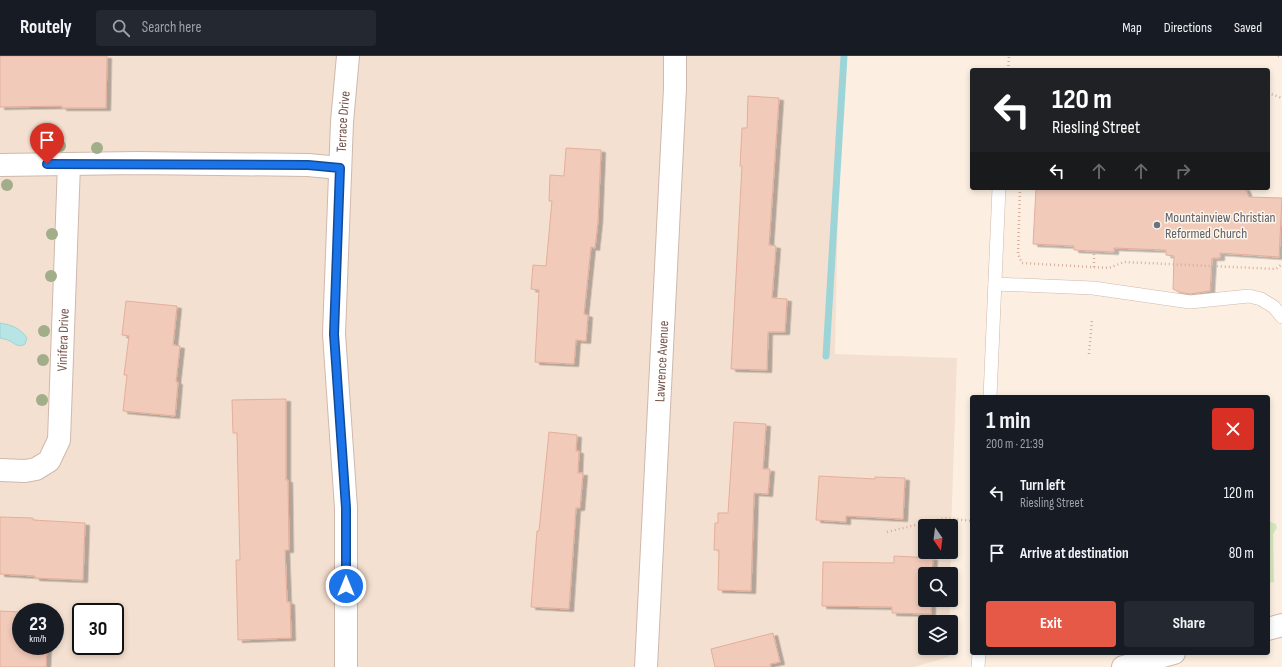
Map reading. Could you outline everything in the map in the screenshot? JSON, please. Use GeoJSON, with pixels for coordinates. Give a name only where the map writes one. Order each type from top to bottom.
{"type":"FeatureCollection","features":[{"type":"Feature","properties":{"kind":"street","name":"Terrace Drive"},"geometry":{"type":"LineString","coordinates":[[346,667],[346,508],[334,334],[342,122],[348,56]]}},
{"type":"Feature","properties":{"kind":"street","name":"Lawrence Avenue"},"geometry":{"type":"LineString","coordinates":[[646,667],[675,88],[675,56]]}},
{"type":"Feature","properties":{"kind":"street"},"geometry":{"type":"LineString","coordinates":[[0,165],[137,163],[308,165],[340,168]]}},
{"type":"Feature","properties":{"kind":"street","name":"Vinifera Drive"},"geometry":{"type":"LineString","coordinates":[[0,470],[25,471],[36,468],[49,461],[59,440],[69,164]]}},
{"type":"Feature","properties":{"kind":"street"},"geometry":{"type":"LineString","coordinates":[[1270,628],[1282,625]]}},
{"type":"Feature","properties":{"kind":"street"},"geometry":{"type":"LineString","coordinates":[[1123,667],[1167,655]]}},
{"type":"Feature","properties":{"kind":"lane"},"geometry":{"type":"LineString","coordinates":[[990,395],[999,190]]}},
{"type":"Feature","properties":{"kind":"lane"},"geometry":{"type":"LineString","coordinates":[[995,284],[1093,288],[1190,302],[1249,296],[1261,299],[1274,307],[1282,318]]}},
{"type":"Feature","properties":{"kind":"lane"},"geometry":{"type":"LineString","coordinates":[[978,655],[978,667]]}},
{"type":"Feature","properties":{"kind":"path"},"geometry":{"type":"LineString","coordinates":[[1008,68],[1009,56]]}},
{"type":"Feature","properties":{"kind":"path"},"geometry":{"type":"LineString","coordinates":[[1278,56],[1282,57]]}},
{"type":"Feature","properties":{"kind":"path"},"geometry":{"type":"LineString","coordinates":[[1270,94],[1282,98]]}},
{"type":"Feature","properties":{"kind":"path"},"geometry":{"type":"LineString","coordinates":[[1020,190],[1018,254],[1022,263],[1109,268],[1124,262],[1276,269],[1282,264]]}},
{"type":"Feature","properties":{"kind":"path"},"geometry":{"type":"LineString","coordinates":[[1094,251],[1094,267]]}},
{"type":"Feature","properties":{"kind":"path"},"geometry":{"type":"LineString","coordinates":[[1089,354],[1092,320]]}},
{"type":"Feature","properties":{"kind":"path"},"geometry":{"type":"LineString","coordinates":[[887,532],[944,518],[970,521]]}},
{"type":"Feature","properties":{"kind":"shaded area"},"geometry":{"type":"Polygon","coordinates":[[[0,56],[841,56],[835,354],[957,358],[951,519],[918,519],[918,559],[951,559],[950,567],[918,567],[918,607],[950,607],[949,615],[918,615],[918,655],[949,655],[949,657],[914,667],[0,667],[0,56]]]}},
{"type":"Feature","properties":{"kind":"green space"},"geometry":{"type":"Polygon","coordinates":[[[1270,522],[1276,524],[1277,528],[1273,534],[1274,582],[1270,583],[1270,522]]]}},
{"type":"Feature","properties":{"kind":"water"},"geometry":{"type":"Polygon","coordinates":[[[0,323],[19,329],[27,338],[25,344],[19,346],[8,340],[0,338],[0,323]]]}},
{"type":"Feature","properties":{"kind":"building"},"geometry":{"type":"Polygon","coordinates":[[[0,56],[107,56],[106,108],[62,108],[62,106],[0,107],[0,56]]]}},
{"type":"Feature","properties":{"kind":"building"},"geometry":{"type":"Polygon","coordinates":[[[748,96],[779,98],[769,245],[776,246],[772,298],[787,299],[785,332],[768,332],[767,370],[731,369],[742,166],[740,166],[742,128],[747,128],[748,96]]]}},
{"type":"Feature","properties":{"kind":"building"},"geometry":{"type":"Polygon","coordinates":[[[566,148],[601,150],[598,221],[595,248],[591,247],[584,314],[588,315],[586,341],[576,340],[574,364],[535,362],[539,290],[531,289],[533,265],[546,266],[552,201],[549,201],[550,175],[564,176],[566,148]]]}},
{"type":"Feature","properties":{"kind":"building","name":"Mountainview Christian Reformed Church"},"geometry":{"type":"Polygon","coordinates":[[[1036,190],[1246,190],[1249,197],[1282,198],[1279,257],[1220,253],[1220,258],[1212,258],[1210,291],[1190,294],[1173,289],[1174,256],[1166,255],[1166,250],[1114,248],[1114,252],[1074,250],[1074,246],[1033,244],[1036,190]]]}},
{"type":"Feature","properties":{"kind":"building"},"geometry":{"type":"Polygon","coordinates":[[[126,301],[177,306],[173,345],[180,346],[176,382],[178,382],[175,416],[123,411],[127,375],[124,375],[129,336],[122,335],[126,301]]]}},
{"type":"Feature","properties":{"kind":"building"},"geometry":{"type":"Polygon","coordinates":[[[286,399],[286,480],[288,480],[289,550],[285,550],[287,602],[290,602],[291,638],[238,640],[236,560],[240,560],[237,433],[233,433],[232,400],[286,399]]]}},
{"type":"Feature","properties":{"kind":"building"},"geometry":{"type":"Polygon","coordinates":[[[734,422],[766,424],[763,469],[770,469],[768,494],[754,493],[751,591],[718,590],[719,550],[714,550],[715,523],[718,523],[718,513],[728,513],[734,422]]]}},
{"type":"Feature","properties":{"kind":"building"},"geometry":{"type":"Polygon","coordinates":[[[549,432],[577,435],[576,451],[579,451],[578,473],[583,473],[580,508],[576,508],[569,609],[531,607],[537,531],[539,531],[549,432]]]}},
{"type":"Feature","properties":{"kind":"building"},"geometry":{"type":"Polygon","coordinates":[[[819,476],[875,479],[875,477],[905,478],[903,519],[846,516],[846,522],[816,520],[819,476]]]}},
{"type":"Feature","properties":{"kind":"building"},"geometry":{"type":"Polygon","coordinates":[[[0,517],[33,518],[33,520],[85,523],[83,580],[35,578],[35,576],[0,574],[0,517]]]}},
{"type":"Feature","properties":{"kind":"building"},"geometry":{"type":"Polygon","coordinates":[[[894,556],[933,559],[932,567],[918,567],[918,607],[931,607],[931,614],[892,613],[892,607],[822,606],[823,562],[894,563],[894,556]]]}},
{"type":"Feature","properties":{"kind":"building"},"geometry":{"type":"Polygon","coordinates":[[[0,611],[12,612],[12,655],[47,655],[46,667],[0,667],[0,611]]]}},
{"type":"Feature","properties":{"kind":"building"},"geometry":{"type":"Polygon","coordinates":[[[773,633],[780,662],[770,664],[771,667],[715,667],[711,649],[773,633]]]}},
{"type":"Feature","properties":{"kind":"waterway"},"geometry":{"type":"LineString","coordinates":[[826,356],[844,56]]}},
{"type":"Feature","properties":{"kind":"place","name":"Mountainview Christian Reformed Church"},"geometry":{"type":"Point","coordinates":[1157,225]}},
{"type":"Feature","properties":{"kind":"route"},"geometry":{"type":"LineString","coordinates":[[47,164],[137,163],[308,165],[340,168],[334,334],[346,508],[346,586]]}}]}
